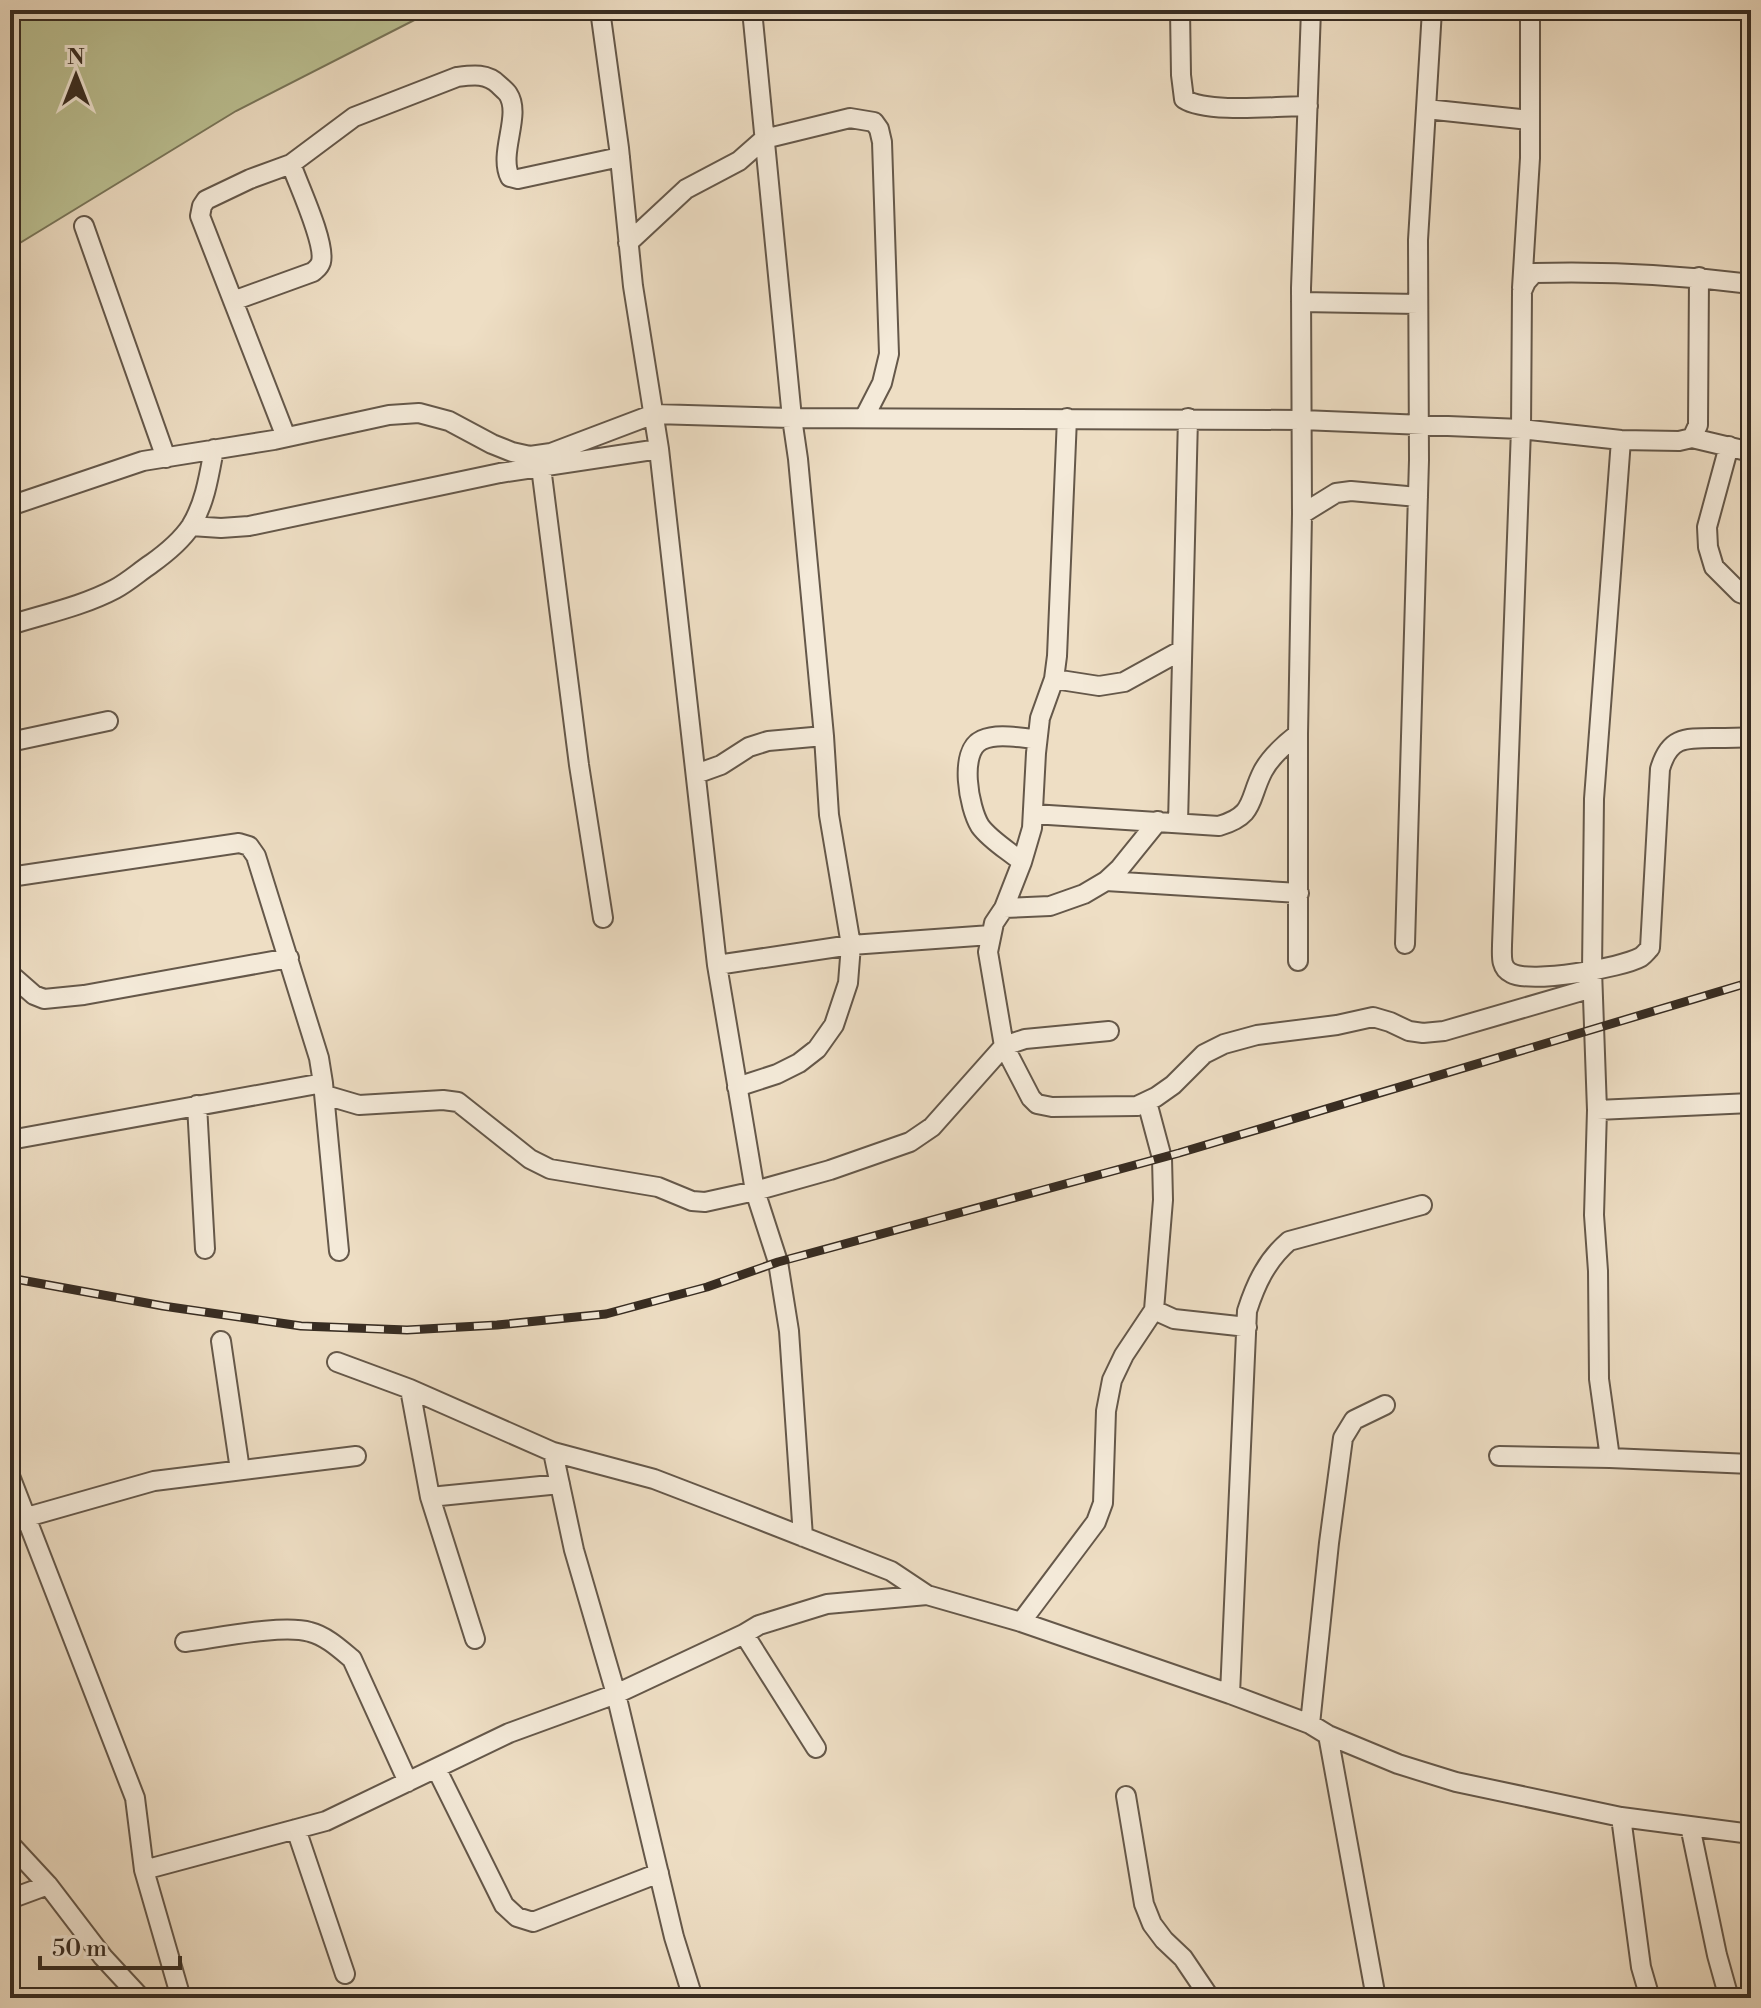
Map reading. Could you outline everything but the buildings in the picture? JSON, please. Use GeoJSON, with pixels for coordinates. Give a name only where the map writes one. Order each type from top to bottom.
{"type":"FeatureCollection","features":[{"type":"Feature","properties":{"kind":"street"},"geometry":{"type":"LineString","coordinates":[[600,10],[620,157],[633,286],[659,449],[717,965],[755,1191],[778,1262],[789,1331],[803,1537]]}},
{"type":"Feature","properties":{"kind":"street"},"geometry":{"type":"LineString","coordinates":[[737,1087],[777,1074],[817,1049],[834,1025],[848,983],[851,945],[829,815],[798,459],[752,10]]}},
{"type":"Feature","properties":{"kind":"street"},"geometry":{"type":"LineString","coordinates":[[1180,10],[1184,99],[1192,104],[1213,107],[1308,106]]}},
{"type":"Feature","properties":{"kind":"street"},"geometry":{"type":"LineString","coordinates":[[1298,961],[1301,302],[1311,10]]}},
{"type":"Feature","properties":{"kind":"street"},"geometry":{"type":"LineString","coordinates":[[1405,944],[1418,497],[1418,240],[1432,10]]}},
{"type":"Feature","properties":{"kind":"street"},"geometry":{"type":"LineString","coordinates":[[1530,10],[1530,158],[1522,291],[1521,429],[1503,965],[1510,973],[1534,978],[1592,979]]}},
{"type":"Feature","properties":{"kind":"street"},"geometry":{"type":"LineString","coordinates":[[286,437],[200,216],[206,200],[291,164],[354,117],[457,77],[473,75],[483,75],[495,81],[509,95],[512,118],[505,162],[510,177],[518,179],[547,174],[620,157]]}},
{"type":"Feature","properties":{"kind":"street"},"geometry":{"type":"LineString","coordinates":[[1426,109],[1530,120]]}},
{"type":"Feature","properties":{"kind":"street"},"geometry":{"type":"LineString","coordinates":[[628,243],[686,189],[739,161],[764,139],[850,118],[874,122],[882,142],[889,354],[882,383],[864,418]]}},
{"type":"Feature","properties":{"kind":"street"},"geometry":{"type":"LineString","coordinates":[[233,301],[313,272],[321,261],[321,249],[313,222],[291,164]]}},
{"type":"Feature","properties":{"kind":"street"},"geometry":{"type":"LineString","coordinates":[[84,226],[166,458]]}},
{"type":"Feature","properties":{"kind":"street"},"geometry":{"type":"LineString","coordinates":[[1522,291],[1534,273],[1699,277],[1751,284]]}},
{"type":"Feature","properties":{"kind":"street"},"geometry":{"type":"LineString","coordinates":[[1692,438],[1698,425],[1699,277]]}},
{"type":"Feature","properties":{"kind":"street"},"geometry":{"type":"LineString","coordinates":[[1301,302],[1418,304]]}},
{"type":"Feature","properties":{"kind":"street"},"geometry":{"type":"LineString","coordinates":[[10,506],[143,461],[286,437],[389,415],[419,413],[449,421],[512,452],[530,456],[551,453],[654,414],[792,418],[1188,418],[1418,424],[1521,429],[1621,440],[1679,441],[1692,438],[1751,452]]}},
{"type":"Feature","properties":{"kind":"street"},"geometry":{"type":"LineString","coordinates":[[1067,418],[1058,640],[1054,679],[1040,718],[1037,739],[1032,828],[1004,908],[994,923],[988,952],[1004,1046],[1037,1104],[1094,1108],[1137,1106],[1173,1085],[1204,1054],[1224,1044],[1257,1035],[1373,1017],[1409,1031],[1444,1031],[1592,979],[1643,956],[1650,948],[1660,769],[1664,755],[1672,745],[1685,738],[1751,737]]}},
{"type":"Feature","properties":{"kind":"street"},"geometry":{"type":"LineString","coordinates":[[1178,823],[1188,418]]}},
{"type":"Feature","properties":{"kind":"street"},"geometry":{"type":"LineString","coordinates":[[1610,1458],[1599,1379],[1594,1215],[1597,1110],[1592,979],[1594,799],[1621,440]]}},
{"type":"Feature","properties":{"kind":"street"},"geometry":{"type":"LineString","coordinates":[[1729,446],[1707,527],[1708,547],[1714,567],[1740,593],[1751,597]]}},
{"type":"Feature","properties":{"kind":"street"},"geometry":{"type":"LineString","coordinates":[[10,625],[81,604],[117,588],[157,560],[191,526],[202,504],[214,449]]}},
{"type":"Feature","properties":{"kind":"street"},"geometry":{"type":"LineString","coordinates":[[191,526],[249,526],[500,473],[659,449]]}},
{"type":"Feature","properties":{"kind":"street"},"geometry":{"type":"LineString","coordinates":[[541,467],[579,765],[603,918]]}},
{"type":"Feature","properties":{"kind":"street"},"geometry":{"type":"LineString","coordinates":[[1302,514],[1336,493],[1351,491],[1418,497]]}},
{"type":"Feature","properties":{"kind":"street"},"geometry":{"type":"LineString","coordinates":[[1054,679],[1099,686],[1124,682],[1182,650]]}},
{"type":"Feature","properties":{"kind":"street"},"geometry":{"type":"LineString","coordinates":[[10,742],[108,721]]}},
{"type":"Feature","properties":{"kind":"street"},"geometry":{"type":"LineString","coordinates":[[1033,814],[1219,826],[1241,817],[1250,806],[1264,769],[1298,734]]}},
{"type":"Feature","properties":{"kind":"street"},"geometry":{"type":"LineString","coordinates":[[696,774],[721,765],[749,747],[768,741],[824,736]]}},
{"type":"Feature","properties":{"kind":"street"},"geometry":{"type":"LineString","coordinates":[[1022,862],[980,825],[970,802],[968,775],[971,751],[983,739],[999,736],[1037,739]]}},
{"type":"Feature","properties":{"kind":"street"},"geometry":{"type":"LineString","coordinates":[[1004,908],[1050,906],[1084,894],[1120,868],[1158,821]]}},
{"type":"Feature","properties":{"kind":"street"},"geometry":{"type":"LineString","coordinates":[[10,877],[239,843],[249,846],[256,856],[319,1058],[339,1251]]}},
{"type":"Feature","properties":{"kind":"street"},"geometry":{"type":"LineString","coordinates":[[1106,881],[1299,893]]}},
{"type":"Feature","properties":{"kind":"street"},"geometry":{"type":"LineString","coordinates":[[717,965],[851,945],[991,935]]}},
{"type":"Feature","properties":{"kind":"street"},"geometry":{"type":"LineString","coordinates":[[10,974],[34,995],[44,999],[84,995],[289,958]]}},
{"type":"Feature","properties":{"kind":"street"},"geometry":{"type":"LineString","coordinates":[[10,1140],[197,1105],[324,1089],[359,1105],[443,1100],[458,1102],[530,1159],[550,1169],[658,1187],[692,1201],[705,1202],[830,1170],[910,1142],[932,1127],[1004,1046],[1025,1039],[1109,1031]]}},
{"type":"Feature","properties":{"kind":"street"},"geometry":{"type":"LineString","coordinates":[[1021,1622],[1096,1522],[1103,1503],[1106,1411],[1112,1380],[1124,1355],[1154,1310],[1163,1200],[1162,1158],[1147,1102]]}},
{"type":"Feature","properties":{"kind":"street"},"geometry":{"type":"LineString","coordinates":[[1597,1110],[1751,1103]]}},
{"type":"Feature","properties":{"kind":"street"},"geometry":{"type":"LineString","coordinates":[[197,1105],[205,1249]]}},
{"type":"Feature","properties":{"kind":"street"},"geometry":{"type":"LineString","coordinates":[[1230,1694],[1247,1311],[1254,1289],[1275,1253],[1289,1241],[1422,1205]]}},
{"type":"Feature","properties":{"kind":"street"},"geometry":{"type":"LineString","coordinates":[[1154,1310],[1174,1319],[1247,1327]]}},
{"type":"Feature","properties":{"kind":"street"},"geometry":{"type":"LineString","coordinates":[[221,1341],[240,1470]]}},
{"type":"Feature","properties":{"kind":"street"},"geometry":{"type":"LineString","coordinates":[[337,1362],[410,1389],[553,1452],[654,1479],[891,1571],[927,1595],[1021,1622],[1230,1694],[1310,1724],[1328,1735],[1398,1764],[1456,1782],[1621,1817],[1751,1834]]}},
{"type":"Feature","properties":{"kind":"street"},"geometry":{"type":"LineString","coordinates":[[410,1389],[430,1497],[475,1639]]}},
{"type":"Feature","properties":{"kind":"street"},"geometry":{"type":"LineString","coordinates":[[1310,1724],[1343,1438],[1354,1420],[1385,1405]]}},
{"type":"Feature","properties":{"kind":"street"},"geometry":{"type":"LineString","coordinates":[[553,1452],[574,1550],[616,1694],[674,1937],[693,1998]]}},
{"type":"Feature","properties":{"kind":"street"},"geometry":{"type":"LineString","coordinates":[[18,1520],[154,1481],[356,1456]]}},
{"type":"Feature","properties":{"kind":"street"},"geometry":{"type":"LineString","coordinates":[[1499,1456],[1751,1464]]}},
{"type":"Feature","properties":{"kind":"street"},"geometry":{"type":"LineString","coordinates":[[10,1476],[18,1520],[135,1798],[144,1870],[181,1998]]}},
{"type":"Feature","properties":{"kind":"street"},"geometry":{"type":"LineString","coordinates":[[430,1497],[560,1484]]}},
{"type":"Feature","properties":{"kind":"street"},"geometry":{"type":"LineString","coordinates":[[144,1870],[326,1821],[509,1733],[616,1694],[759,1625],[827,1604],[927,1595]]}},
{"type":"Feature","properties":{"kind":"street"},"geometry":{"type":"LineString","coordinates":[[185,1642],[282,1629],[311,1632],[335,1645],[352,1659],[408,1782]]}},
{"type":"Feature","properties":{"kind":"street"},"geometry":{"type":"LineString","coordinates":[[744,1634],[816,1748]]}},
{"type":"Feature","properties":{"kind":"street"},"geometry":{"type":"LineString","coordinates":[[1328,1735],[1376,1998]]}},
{"type":"Feature","properties":{"kind":"street"},"geometry":{"type":"LineString","coordinates":[[436,1768],[504,1905],[517,1917],[533,1922],[659,1873]]}},
{"type":"Feature","properties":{"kind":"street"},"geometry":{"type":"LineString","coordinates":[[1126,1796],[1144,1904],[1152,1924],[1183,1958],[1210,1998]]}},
{"type":"Feature","properties":{"kind":"street"},"geometry":{"type":"LineString","coordinates":[[1621,1817],[1641,1967],[1650,1998]]}},
{"type":"Feature","properties":{"kind":"street"},"geometry":{"type":"LineString","coordinates":[[1690,1826],[1729,1998]]}},
{"type":"Feature","properties":{"kind":"street"},"geometry":{"type":"LineString","coordinates":[[296,1829],[345,1974]]}},
{"type":"Feature","properties":{"kind":"street"},"geometry":{"type":"LineString","coordinates":[[10,1844],[141,1998]]}},
{"type":"Feature","properties":{"kind":"street"},"geometry":{"type":"LineString","coordinates":[[10,1899],[48,1885]]}},
{"type":"Feature","properties":{"kind":"green space"},"geometry":{"type":"Polygon","coordinates":[[[10,10],[434,10],[236,111],[10,249],[10,10]]]}},
{"type":"Feature","properties":{"kind":"railway"},"geometry":{"type":"LineString","coordinates":[[10,1278],[163,1306],[301,1326],[407,1330],[606,1314],[707,1287],[778,1262],[1179,1153],[1751,982]]}}]}
